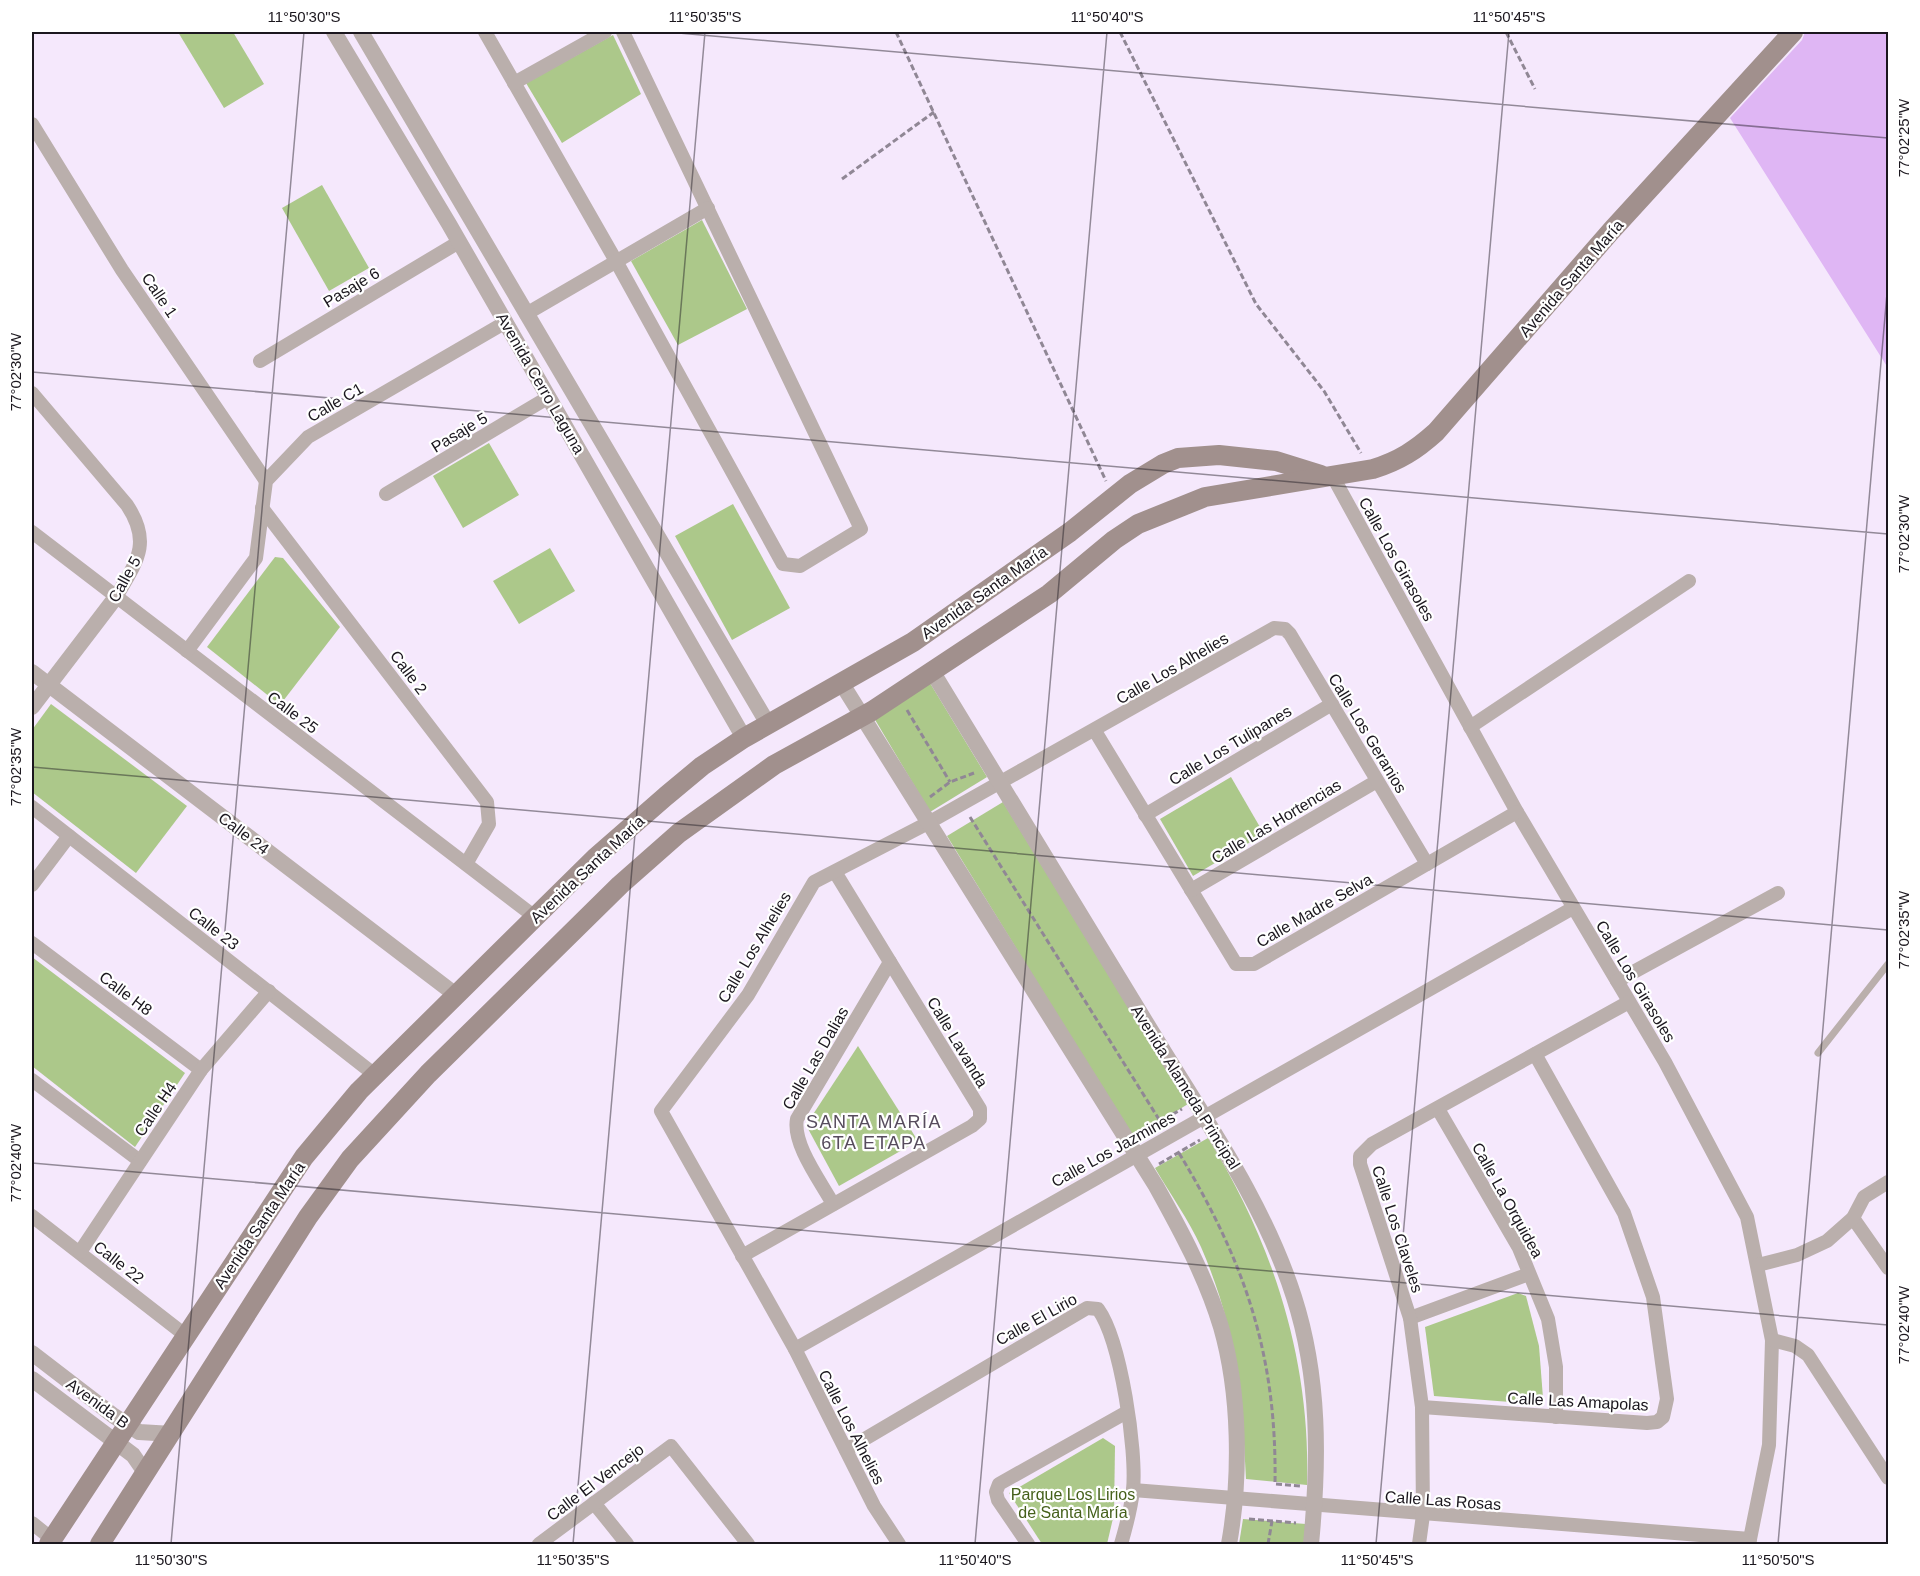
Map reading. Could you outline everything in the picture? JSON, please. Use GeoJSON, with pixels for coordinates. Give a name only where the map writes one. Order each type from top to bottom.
{"type":"FeatureCollection","features":[{"type":"Feature","properties":{"kind":"main road","name":"Avenida Santa María"},"geometry":{"type":"LineString","coordinates":[[100,1545],[172,1434],[224,1347],[308,1217],[350,1158],[390,1112],[620,885],[679,833],[774,765],[862,717],[1049,594],[1114,540],[1146,520],[1204,496],[1373,469],[1407,456],[1436,432],[1611,231],[1793,32]]}},
{"type":"Feature","properties":{"kind":"main road","name":"Avenida Santa María"},"geometry":{"type":"LineString","coordinates":[[50,1542],[304,1157],[375,1075],[595,858],[702,766],[744,738],[913,642],[1002,580],[1113,496],[1163,464],[1197,455],[1242,456],[1276,461],[1326,475]]}},
{"type":"Feature","properties":{"kind":"street","name":"Avenida Cerro Laguna"},"geometry":{"type":"LineString","coordinates":[[334,32],[506,322],[744,738]]}},
{"type":"Feature","properties":{"kind":"street"},"geometry":{"type":"LineString","coordinates":[[361,32],[768,724]]}},
{"type":"Feature","properties":{"kind":"street"},"geometry":{"type":"LineString","coordinates":[[485,32],[616,261],[783,564],[800,566],[861,530],[623,32]]}},
{"type":"Feature","properties":{"kind":"street"},"geometry":{"type":"LineString","coordinates":[[514,83],[605,32]]}},
{"type":"Feature","properties":{"kind":"street","name":"Calle 1"},"geometry":{"type":"LineString","coordinates":[[32,124],[122,270],[266,481]]}},
{"type":"Feature","properties":{"kind":"street"},"geometry":{"type":"LineString","coordinates":[[526,314],[708,208]]}},
{"type":"Feature","properties":{"kind":"street","name":"Pasaje 6"},"geometry":{"type":"LineString","coordinates":[[260,361],[459,242]]}},
{"type":"Feature","properties":{"kind":"street","name":"Calle C1"},"geometry":{"type":"LineString","coordinates":[[266,481],[308,437],[506,322]]}},
{"type":"Feature","properties":{"kind":"street","name":"Calle 5"},"geometry":{"type":"LineString","coordinates":[[32,393],[127,505],[138,523],[141,542],[137,562],[116,597],[32,707]]}},
{"type":"Feature","properties":{"kind":"street","name":"Pasaje 5"},"geometry":{"type":"LineString","coordinates":[[386,494],[549,397]]}},
{"type":"Feature","properties":{"kind":"street","name":"Calle Los Girasoles"},"geometry":{"type":"LineString","coordinates":[[1326,475],[1517,812],[1665,1062],[1747,1217],[1773,1340],[1768,1445],[1750,1542]]}},
{"type":"Feature","properties":{"kind":"street"},"geometry":{"type":"LineString","coordinates":[[187,651],[256,558],[266,481]]}},
{"type":"Feature","properties":{"kind":"street","name":"Calle 2"},"geometry":{"type":"LineString","coordinates":[[262,508],[487,802],[489,824],[465,864]]}},
{"type":"Feature","properties":{"kind":"street","name":"Calle 25"},"geometry":{"type":"LineString","coordinates":[[32,532],[535,917]]}},
{"type":"Feature","properties":{"kind":"street"},"geometry":{"type":"LineString","coordinates":[[1470,727],[1689,581]]}},
{"type":"Feature","properties":{"kind":"street","name":"Calle Los Geranios"},"geometry":{"type":"LineString","coordinates":[[1274,628],[1285,629],[1290,634],[1426,864]]}},
{"type":"Feature","properties":{"kind":"street","name":"Calle Los Alhelies"},"geometry":{"type":"LineString","coordinates":[[899,1545],[874,1506],[795,1349],[661,1111],[748,995],[814,882],[928,823],[1095,731],[1274,628]]}},
{"type":"Feature","properties":{"kind":"street","name":"Avenida Alameda Principal"},"geometry":{"type":"LineString","coordinates":[[932,671],[1239,1170],[1272,1237],[1295,1298],[1312,1372],[1317,1444],[1311,1545]]}},
{"type":"Feature","properties":{"kind":"street","name":"Calle 24"},"geometry":{"type":"LineString","coordinates":[[32,672],[456,995]]}},
{"type":"Feature","properties":{"kind":"street"},"geometry":{"type":"LineString","coordinates":[[842,684],[1136,1155],[1191,1250],[1221,1328],[1233,1397],[1238,1466],[1229,1545]]}},
{"type":"Feature","properties":{"kind":"street","name":"Calle Los Tulipanes"},"geometry":{"type":"LineString","coordinates":[[1145,815],[1332,705]]}},
{"type":"Feature","properties":{"kind":"street","name":"Calle Madre Selva"},"geometry":{"type":"LineString","coordinates":[[1095,731],[1236,964],[1246,965],[1517,812]]}},
{"type":"Feature","properties":{"kind":"street","name":"Calle Las Hortencias"},"geometry":{"type":"LineString","coordinates":[[1191,890],[1377,781]]}},
{"type":"Feature","properties":{"kind":"street","name":"Calle 23"},"geometry":{"type":"LineString","coordinates":[[32,807],[375,1075]]}},
{"type":"Feature","properties":{"kind":"street"},"geometry":{"type":"LineString","coordinates":[[32,885],[69,836]]}},
{"type":"Feature","properties":{"kind":"street","name":"Calle Lavanda"},"geometry":{"type":"LineString","coordinates":[[742,1256],[972,1126],[980,1119],[980,1109],[835,872]]}},
{"type":"Feature","properties":{"kind":"street"},"geometry":{"type":"LineString","coordinates":[[1617,981],[1778,892]]}},
{"type":"Feature","properties":{"kind":"street","name":"Calle Los Jazmines"},"geometry":{"type":"LineString","coordinates":[[795,1349],[1574,908]]}},
{"type":"Feature","properties":{"kind":"street","name":"Calle H8"},"geometry":{"type":"LineString","coordinates":[[32,943],[201,1070]]}},
{"type":"Feature","properties":{"kind":"street","name":"Calle Las Dalias"},"geometry":{"type":"LineString","coordinates":[[833,1204],[799,1142],[795,1131],[797,1119],[890,962]]}},
{"type":"Feature","properties":{"kind":"street","name":"Calle H4"},"geometry":{"type":"LineString","coordinates":[[80,1252],[201,1070],[269,991]]}},
{"type":"Feature","properties":{"kind":"street","name":"Calle Los Claveles"},"geometry":{"type":"LineString","coordinates":[[1419,1545],[1423,1515],[1422,1407],[1410,1318],[1360,1164],[1360,1156],[1372,1144],[1629,1002]]}},
{"type":"Feature","properties":{"kind":"street","name":"Calle Las Amapolas"},"geometry":{"type":"LineString","coordinates":[[1422,1407],[1657,1422],[1663,1417],[1667,1399],[1653,1297],[1624,1213],[1535,1054]]}},
{"type":"Feature","properties":{"kind":"street"},"geometry":{"type":"LineString","coordinates":[[32,1080],[140,1161]]}},
{"type":"Feature","properties":{"kind":"street","name":"Calle La Orquidea"},"geometry":{"type":"LineString","coordinates":[[1438,1109],[1518,1248],[1548,1319],[1556,1367],[1556,1417]]}},
{"type":"Feature","properties":{"kind":"street"},"geometry":{"type":"LineString","coordinates":[[1758,1265],[1797,1255],[1827,1241],[1853,1218],[1864,1197],[1888,1182]]}},
{"type":"Feature","properties":{"kind":"street","name":"Calle 22"},"geometry":{"type":"LineString","coordinates":[[32,1216],[185,1335]]}},
{"type":"Feature","properties":{"kind":"street"},"geometry":{"type":"LineString","coordinates":[[1853,1218],[1888,1268]]}},
{"type":"Feature","properties":{"kind":"street"},"geometry":{"type":"LineString","coordinates":[[1410,1318],[1530,1275]]}},
{"type":"Feature","properties":{"kind":"street","name":"Calle El Lirio"},"geometry":{"type":"LineString","coordinates":[[846,1450],[1087,1308],[1098,1309],[1104,1317],[1127,1412],[1133,1451],[1133,1490],[1121,1545]]}},
{"type":"Feature","properties":{"kind":"street"},"geometry":{"type":"LineString","coordinates":[[1773,1340],[1795,1346],[1808,1355],[1888,1478]]}},
{"type":"Feature","properties":{"kind":"street","name":"Avenida B"},"geometry":{"type":"LineString","coordinates":[[32,1353],[139,1432],[172,1434]]}},
{"type":"Feature","properties":{"kind":"street","name":"Avenida B"},"geometry":{"type":"LineString","coordinates":[[32,1379],[133,1455],[142,1468],[144,1477]]}},
{"type":"Feature","properties":{"kind":"street"},"geometry":{"type":"LineString","coordinates":[[1028,1545],[998,1500],[996,1492],[999,1484],[1127,1412]]}},
{"type":"Feature","properties":{"kind":"street","name":"Calle El Vencejo"},"geometry":{"type":"LineString","coordinates":[[539,1545],[671,1446],[748,1545]]}},
{"type":"Feature","properties":{"kind":"street","name":"Calle Las Rosas"},"geometry":{"type":"LineString","coordinates":[[1133,1490],[1750,1542]]}},
{"type":"Feature","properties":{"kind":"street"},"geometry":{"type":"LineString","coordinates":[[594,1503],[627,1545]]}},
{"type":"Feature","properties":{"kind":"street"},"geometry":{"type":"LineString","coordinates":[[32,1523],[50,1542]]}},
{"type":"Feature","properties":{"kind":"lane"},"geometry":{"type":"LineString","coordinates":[[1818,1053],[1888,964]]}},
{"type":"Feature","properties":{"kind":"path"},"geometry":{"type":"LineString","coordinates":[[896,32],[1113,496]]}},
{"type":"Feature","properties":{"kind":"path"},"geometry":{"type":"LineString","coordinates":[[1120,32],[1256,304],[1324,391],[1373,469]]}},
{"type":"Feature","properties":{"kind":"path"},"geometry":{"type":"LineString","coordinates":[[1506,32],[1535,89]]}},
{"type":"Feature","properties":{"kind":"path"},"geometry":{"type":"LineString","coordinates":[[842,179],[934,112]]}},
{"type":"Feature","properties":{"kind":"path"},"geometry":{"type":"LineString","coordinates":[[907,710],[950,782]]}},
{"type":"Feature","properties":{"kind":"path"},"geometry":{"type":"LineString","coordinates":[[923,801],[950,782],[982,770]]}},
{"type":"Feature","properties":{"kind":"path"},"geometry":{"type":"LineString","coordinates":[[969,816],[1160,1121]]}},
{"type":"Feature","properties":{"kind":"path"},"geometry":{"type":"LineString","coordinates":[[1137,1134],[1189,1105]]}},
{"type":"Feature","properties":{"kind":"path"},"geometry":{"type":"LineString","coordinates":[[1153,1168],[1206,1137]]}},
{"type":"Feature","properties":{"kind":"path"},"geometry":{"type":"LineString","coordinates":[[1179,1153],[1230,1245],[1249,1295],[1270,1375],[1276,1431],[1275,1484]]}},
{"type":"Feature","properties":{"kind":"path"},"geometry":{"type":"LineString","coordinates":[[1267,1484],[1307,1486]]}},
{"type":"Feature","properties":{"kind":"path"},"geometry":{"type":"LineString","coordinates":[[1241,1518],[1306,1524]]}},
{"type":"Feature","properties":{"kind":"path"},"geometry":{"type":"LineString","coordinates":[[1268,1545],[1272,1521]]}},
{"type":"Feature","properties":{"kind":"green space"},"geometry":{"type":"Polygon","coordinates":[[[178,32],[233,32],[264,84],[224,108],[178,32]]]}},
{"type":"Feature","properties":{"kind":"green space"},"geometry":{"type":"Polygon","coordinates":[[[613,35],[641,94],[562,143],[526,83],[613,35]]]}},
{"type":"Feature","properties":{"kind":"green space"},"geometry":{"type":"Polygon","coordinates":[[[322,185],[369,268],[329,291],[282,208],[322,185]]]}},
{"type":"Feature","properties":{"kind":"green space"},"geometry":{"type":"Polygon","coordinates":[[[702,220],[747,309],[678,345],[631,261],[702,220]]]}},
{"type":"Feature","properties":{"kind":"green space"},"geometry":{"type":"Polygon","coordinates":[[[489,443],[519,495],[463,528],[433,476],[489,443]]]}},
{"type":"Feature","properties":{"kind":"green space"},"geometry":{"type":"Polygon","coordinates":[[[733,504],[790,608],[732,640],[675,536],[733,504]]]}},
{"type":"Feature","properties":{"kind":"green space"},"geometry":{"type":"Polygon","coordinates":[[[550,548],[575,591],[519,624],[493,581],[550,548]]]}},
{"type":"Feature","properties":{"kind":"green space"},"geometry":{"type":"Polygon","coordinates":[[[275,557],[283,558],[340,627],[280,705],[207,647],[275,557]]]}},
{"type":"Feature","properties":{"kind":"green space"},"geometry":{"type":"Polygon","coordinates":[[[930,683],[987,777],[930,812],[874,718],[930,683]]]}},
{"type":"Feature","properties":{"kind":"green space"},"geometry":{"type":"Polygon","coordinates":[[[51,704],[187,806],[136,873],[32,792],[32,730],[51,704]]]}},
{"type":"Feature","properties":{"kind":"green space"},"geometry":{"type":"Polygon","coordinates":[[[1231,777],[1264,834],[1193,876],[1160,819],[1231,777]]]}},
{"type":"Feature","properties":{"kind":"green space"},"geometry":{"type":"Polygon","coordinates":[[[1003,802],[1188,1104],[1133,1138],[947,836],[1003,802]]]}},
{"type":"Feature","properties":{"kind":"green space"},"geometry":{"type":"Polygon","coordinates":[[[32,957],[185,1073],[135,1147],[32,1066],[32,957]]]}},
{"type":"Feature","properties":{"kind":"green space"},"geometry":{"type":"Polygon","coordinates":[[[858,1046],[918,1141],[839,1186],[806,1125],[858,1046]]]}},
{"type":"Feature","properties":{"kind":"green space"},"geometry":{"type":"Polygon","coordinates":[[[1208,1138],[1251,1219],[1269,1261],[1283,1304],[1295,1348],[1302,1393],[1307,1439],[1307,1485],[1246,1479],[1239,1389],[1230,1333],[1222,1305],[1201,1247],[1155,1168],[1208,1138]]]}},
{"type":"Feature","properties":{"kind":"green space"},"geometry":{"type":"Polygon","coordinates":[[[1518,1293],[1526,1296],[1539,1346],[1543,1398],[1535,1404],[1434,1396],[1425,1327],[1518,1293]]]}},
{"type":"Feature","properties":{"kind":"green space","name":"Parque Los Lirios de Santa María"},"geometry":{"type":"Polygon","coordinates":[[[1103,1438],[1115,1446],[1114,1514],[1107,1544],[1042,1544],[1009,1493],[1103,1438]]]}},
{"type":"Feature","properties":{"kind":"green space"},"geometry":{"type":"Polygon","coordinates":[[[1243,1519],[1306,1524],[1304,1544],[1239,1544],[1243,1519]]]}},
{"type":"Feature","properties":{"kind":"building"},"geometry":{"type":"Polygon","coordinates":[[[1805,32],[1888,32],[1888,368],[1730,118],[1802,40],[1805,32]]]}},
{"type":"Feature","properties":{"kind":"district","name":"SANTA MARÍA 6TA ETAPA"},"geometry":{"type":"Point","coordinates":[874,1132]}}]}
